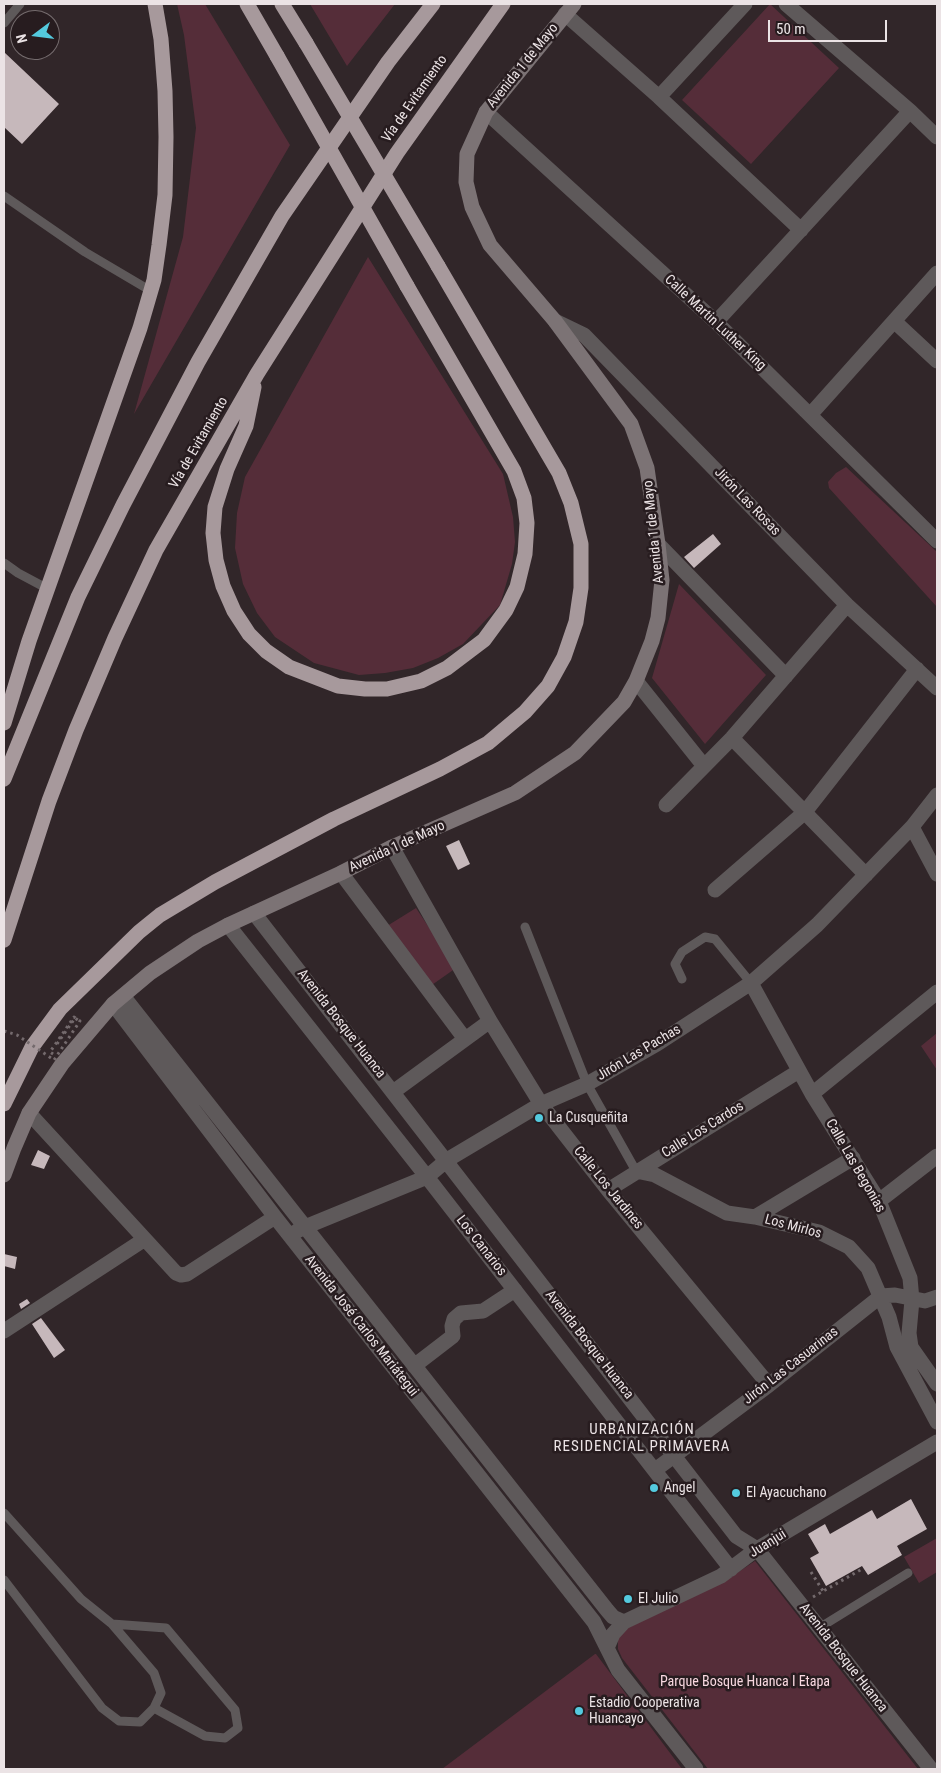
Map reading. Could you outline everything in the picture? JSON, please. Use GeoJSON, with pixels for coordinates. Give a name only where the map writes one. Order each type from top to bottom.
{"type":"FeatureCollection","features":[{"type":"Feature","properties":{"kind":"highway"},"geometry":{"type":"LineString","coordinates":[[4,723],[48,589],[140,328],[151,291],[160,237],[166,137],[164,82],[155,4]]}},
{"type":"Feature","properties":{"kind":"highway"},"geometry":{"type":"LineString","coordinates":[[247,4],[514,471],[524,498],[527,523],[525,554],[517,587],[506,610],[484,640],[447,668],[421,681],[387,689],[366,690],[338,686],[289,667],[266,650],[250,634],[234,611],[223,586],[216,560],[213,533],[215,507],[227,468],[246,426],[257,374]]}},
{"type":"Feature","properties":{"kind":"highway"},"geometry":{"type":"LineString","coordinates":[[4,1104],[32,1047],[60,1009],[139,932],[160,915],[215,882],[334,819],[488,744],[525,712],[548,686],[564,657],[576,622],[581,588],[581,544],[571,503],[559,473],[282,4]]}},
{"type":"Feature","properties":{"kind":"highway"},"geometry":{"type":"LineString","coordinates":[[4,779],[78,597],[198,362],[282,216],[388,62],[433,4]]}},
{"type":"Feature","properties":{"kind":"highway","name":"Vía de Evitamiento"},"geometry":{"type":"LineString","coordinates":[[4,940],[49,801],[115,638],[156,550],[257,374],[397,153],[503,4]]}},
{"type":"Feature","properties":{"kind":"main road","name":"Avenida 1 de Mayo"},"geometry":{"type":"LineString","coordinates":[[4,1175],[29,1113],[62,1064],[118,1000],[150,973],[198,941],[254,912],[341,873],[392,847],[515,793],[575,753],[624,702],[636,681],[652,641],[658,618],[662,580],[647,468],[631,424],[555,321],[490,245],[472,207],[466,182],[467,154],[486,112],[570,9]]}},
{"type":"Feature","properties":{"kind":"street"},"geometry":{"type":"LineString","coordinates":[[659,97],[746,4]]}},
{"type":"Feature","properties":{"kind":"street"},"geometry":{"type":"LineString","coordinates":[[786,4],[910,111],[937,138]]}},
{"type":"Feature","properties":{"kind":"street"},"geometry":{"type":"LineString","coordinates":[[570,9],[659,97],[801,230]]}},
{"type":"Feature","properties":{"kind":"street"},"geometry":{"type":"LineString","coordinates":[[716,322],[910,111]]}},
{"type":"Feature","properties":{"kind":"street","name":"Calle Martin Luther King"},"geometry":{"type":"LineString","coordinates":[[486,112],[716,322],[937,541]]}},
{"type":"Feature","properties":{"kind":"street"},"geometry":{"type":"LineString","coordinates":[[810,415],[937,273]]}},
{"type":"Feature","properties":{"kind":"street","name":"Jirón Las Rosas"},"geometry":{"type":"LineString","coordinates":[[555,321],[584,335],[847,605],[937,688]]}},
{"type":"Feature","properties":{"kind":"street"},"geometry":{"type":"LineString","coordinates":[[894,321],[937,361]]}},
{"type":"Feature","properties":{"kind":"street"},"geometry":{"type":"LineString","coordinates":[[658,544],[786,676]]}},
{"type":"Feature","properties":{"kind":"street"},"geometry":{"type":"LineString","coordinates":[[666,805],[732,738],[847,605]]}},
{"type":"Feature","properties":{"kind":"street"},"geometry":{"type":"LineString","coordinates":[[715,890],[804,812],[917,669]]}},
{"type":"Feature","properties":{"kind":"street"},"geometry":{"type":"LineString","coordinates":[[636,681],[704,766]]}},
{"type":"Feature","properties":{"kind":"street"},"geometry":{"type":"LineString","coordinates":[[732,738],[866,876]]}},
{"type":"Feature","properties":{"kind":"street","name":"Jirón Las Pachas"},"geometry":{"type":"LineString","coordinates":[[290,1236],[305,1227],[427,1177],[447,1160],[541,1104],[587,1084],[657,1044],[751,983],[817,925],[866,876],[912,827],[937,795]]}},
{"type":"Feature","properties":{"kind":"street"},"geometry":{"type":"LineString","coordinates":[[912,827],[937,874]]}},
{"type":"Feature","properties":{"kind":"street","name":"Calle Los Jardines"},"geometry":{"type":"LineString","coordinates":[[392,847],[490,1022],[541,1104],[608,1190],[769,1384]]}},
{"type":"Feature","properties":{"kind":"street"},"geometry":{"type":"LineString","coordinates":[[341,873],[465,1039]]}},
{"type":"Feature","properties":{"kind":"street","name":"Avenida Bosque Huanca"},"geometry":{"type":"LineString","coordinates":[[254,912],[736,1536],[757,1549],[931,1769]]}},
{"type":"Feature","properties":{"kind":"street","name":"Los Canarios"},"geometry":{"type":"LineString","coordinates":[[228,925],[427,1177],[731,1569]]}},
{"type":"Feature","properties":{"kind":"street","name":"Calle Las Begonias"},"geometry":{"type":"LineString","coordinates":[[751,983],[812,1094],[879,1201],[910,1278],[912,1300],[909,1333],[912,1347],[937,1384]]}},
{"type":"Feature","properties":{"kind":"street"},"geometry":{"type":"LineString","coordinates":[[812,1094],[937,992]]}},
{"type":"Feature","properties":{"kind":"street","name":"Avenida José Carlos Mariátegui"},"geometry":{"type":"LineString","coordinates":[[118,1000],[275,1217],[594,1622],[618,1670],[696,1769]]}},
{"type":"Feature","properties":{"kind":"street","name":"Avenida José Carlos Mariátegui"},"geometry":{"type":"LineString","coordinates":[[118,1000],[305,1227],[607,1610],[624,1622]]}},
{"type":"Feature","properties":{"kind":"street"},"geometry":{"type":"LineString","coordinates":[[393,1092],[490,1022]]}},
{"type":"Feature","properties":{"kind":"street","name":"Calle Los Cardos"},"geometry":{"type":"LineString","coordinates":[[608,1190],[799,1071]]}},
{"type":"Feature","properties":{"kind":"street"},"geometry":{"type":"LineString","coordinates":[[29,1113],[176,1273],[181,1275],[187,1274],[275,1217]]}},
{"type":"Feature","properties":{"kind":"street"},"geometry":{"type":"LineString","coordinates":[[879,1201],[937,1156]]}},
{"type":"Feature","properties":{"kind":"street"},"geometry":{"type":"LineString","coordinates":[[754,1216],[853,1158]]}},
{"type":"Feature","properties":{"kind":"street","name":"Los Mirlos"},"geometry":{"type":"LineString","coordinates":[[636,1172],[655,1175],[727,1213],[754,1216],[819,1232],[849,1246],[868,1268],[881,1296],[897,1348],[937,1422]]}},
{"type":"Feature","properties":{"kind":"street"},"geometry":{"type":"LineString","coordinates":[[4,1331],[145,1239]]}},
{"type":"Feature","properties":{"kind":"street"},"geometry":{"type":"LineString","coordinates":[[414,1366],[452,1336],[454,1319],[461,1313],[483,1311],[515,1290]]}},
{"type":"Feature","properties":{"kind":"street"},"geometry":{"type":"LineString","coordinates":[[881,1296],[895,1295],[912,1300],[925,1301],[937,1297]]}},
{"type":"Feature","properties":{"kind":"street","name":"Jirón Las Casuarinas"},"geometry":{"type":"LineString","coordinates":[[655,1470],[881,1296]]}},
{"type":"Feature","properties":{"kind":"street"},"geometry":{"type":"LineString","coordinates":[[533,1314],[554,1299]]}},
{"type":"Feature","properties":{"kind":"street","name":"Juanjui"},"geometry":{"type":"LineString","coordinates":[[607,1648],[613,1634],[624,1622],[702,1586],[731,1569],[757,1549],[937,1442]]}},
{"type":"Feature","properties":{"kind":"lane"},"geometry":{"type":"LineString","coordinates":[[4,23],[20,4]]}},
{"type":"Feature","properties":{"kind":"lane"},"geometry":{"type":"LineString","coordinates":[[4,196],[85,252],[151,291]]}},
{"type":"Feature","properties":{"kind":"lane"},"geometry":{"type":"LineString","coordinates":[[4,563],[48,589]]}},
{"type":"Feature","properties":{"kind":"lane"},"geometry":{"type":"LineString","coordinates":[[525,927],[587,1084],[636,1172]]}},
{"type":"Feature","properties":{"kind":"lane"},"geometry":{"type":"LineString","coordinates":[[682,979],[675,964],[682,952],[705,937],[715,939],[751,983]]}},
{"type":"Feature","properties":{"kind":"lane"},"geometry":{"type":"LineString","coordinates":[[4,1513],[81,1599],[112,1624],[154,1673],[161,1693],[154,1708],[140,1722],[119,1721],[102,1708],[4,1580]]}},
{"type":"Feature","properties":{"kind":"lane"},"geometry":{"type":"LineString","coordinates":[[819,1628],[908,1573]]}},
{"type":"Feature","properties":{"kind":"lane"},"geometry":{"type":"LineString","coordinates":[[112,1624],[166,1628],[235,1710],[238,1728],[225,1738],[206,1736],[154,1708]]}},
{"type":"Feature","properties":{"kind":"path"},"geometry":{"type":"LineString","coordinates":[[74,1017],[80,1021],[55,1058],[50,1052],[74,1017]]}},
{"type":"Feature","properties":{"kind":"path"},"geometry":{"type":"LineString","coordinates":[[4,1031],[17,1035],[55,1058]]}},
{"type":"Feature","properties":{"kind":"path"},"geometry":{"type":"LineString","coordinates":[[813,1597],[862,1569]]}},
{"type":"Feature","properties":{"kind":"path"},"geometry":{"type":"LineString","coordinates":[[811,1572],[823,1591]]}},
{"type":"Feature","properties":{"kind":"green space"},"geometry":{"type":"Polygon","coordinates":[[[177,4],[205,4],[290,145],[134,414],[183,237],[196,128],[184,35],[177,4]]]}},
{"type":"Feature","properties":{"kind":"green space"},"geometry":{"type":"Polygon","coordinates":[[[310,4],[395,4],[347,66],[310,4]]]}},
{"type":"Feature","properties":{"kind":"green space"},"geometry":{"type":"Polygon","coordinates":[[[770,4],[839,68],[751,164],[682,100],[770,4]]]}},
{"type":"Feature","properties":{"kind":"green space"},"geometry":{"type":"Polygon","coordinates":[[[368,257],[503,474],[513,517],[515,542],[512,564],[500,605],[463,644],[438,658],[413,668],[359,675],[314,663],[275,637],[257,613],[243,584],[235,548],[237,513],[245,477],[368,257]]]}},
{"type":"Feature","properties":{"kind":"green space"},"geometry":{"type":"Polygon","coordinates":[[[846,467],[937,552],[937,607],[829,488],[828,482],[836,473],[846,467]]]}},
{"type":"Feature","properties":{"kind":"green space"},"geometry":{"type":"Polygon","coordinates":[[[679,584],[766,675],[705,744],[652,678],[679,584]]]}},
{"type":"Feature","properties":{"kind":"green space"},"geometry":{"type":"Polygon","coordinates":[[[416,908],[456,968],[429,987],[387,926],[416,908]]]}},
{"type":"Feature","properties":{"kind":"green space"},"geometry":{"type":"Polygon","coordinates":[[[937,1033],[937,1070],[921,1046],[937,1033]]]}},
{"type":"Feature","properties":{"kind":"green space"},"geometry":{"type":"Polygon","coordinates":[[[937,1538],[937,1572],[919,1583],[904,1557],[937,1538]]]}},
{"type":"Feature","properties":{"kind":"green space","name":"Parque Bosque Huanca I Etapa"},"geometry":{"type":"Polygon","coordinates":[[[755,1561],[918,1769],[708,1769],[622,1658],[618,1649],[618,1637],[623,1630],[725,1581],[755,1561]]]}},
{"type":"Feature","properties":{"kind":"green space","name":"Estadio Cooperativa Huancayo"},"geometry":{"type":"Polygon","coordinates":[[[595,1654],[682,1769],[442,1769],[595,1654]]]}},
{"type":"Feature","properties":{"kind":"building"},"geometry":{"type":"Polygon","coordinates":[[[4,52],[10,60],[12,60],[59,104],[22,144],[4,127],[4,52]]]}},
{"type":"Feature","properties":{"kind":"building"},"geometry":{"type":"Polygon","coordinates":[[[713,534],[721,544],[694,568],[684,557],[713,534]]]}},
{"type":"Feature","properties":{"kind":"building"},"geometry":{"type":"Polygon","coordinates":[[[459,840],[470,864],[458,870],[446,846],[459,840]]]}},
{"type":"Feature","properties":{"kind":"building"},"geometry":{"type":"Polygon","coordinates":[[[38,1150],[50,1156],[44,1169],[31,1165],[38,1150]]]}},
{"type":"Feature","properties":{"kind":"building"},"geometry":{"type":"Polygon","coordinates":[[[4,1254],[17,1257],[15,1269],[4,1266],[4,1254]]]}},
{"type":"Feature","properties":{"kind":"building"},"geometry":{"type":"Polygon","coordinates":[[[27,1299],[30,1303],[21,1309],[19,1304],[27,1299]]]}},
{"type":"Feature","properties":{"kind":"building"},"geometry":{"type":"Polygon","coordinates":[[[41,1318],[65,1350],[54,1358],[32,1324],[41,1318]]]}},
{"type":"Feature","properties":{"kind":"building"},"geometry":{"type":"Polygon","coordinates":[[[911,1499],[927,1529],[897,1546],[902,1555],[868,1575],[862,1566],[826,1586],[810,1558],[819,1553],[808,1534],[825,1524],[830,1534],[872,1510],[877,1519],[911,1499]]]}},
{"type":"Feature","properties":{"kind":"place","name":"La Cusqueñita"},"geometry":{"type":"Point","coordinates":[539,1118]}},
{"type":"Feature","properties":{"kind":"place","name":"Angel"},"geometry":{"type":"Point","coordinates":[654,1488]}},
{"type":"Feature","properties":{"kind":"place","name":"El Ayacuchano"},"geometry":{"type":"Point","coordinates":[736,1493]}},
{"type":"Feature","properties":{"kind":"place","name":"El Julio"},"geometry":{"type":"Point","coordinates":[628,1599]}},
{"type":"Feature","properties":{"kind":"place","name":"Estadio Cooperativa Huancayo"},"geometry":{"type":"Point","coordinates":[579,1711]}},
{"type":"Feature","properties":{"kind":"district","name":"URBANIZACIÓN RESIDENCIAL PRIMAVERA"},"geometry":{"type":"Point","coordinates":[642,1438]}}]}
